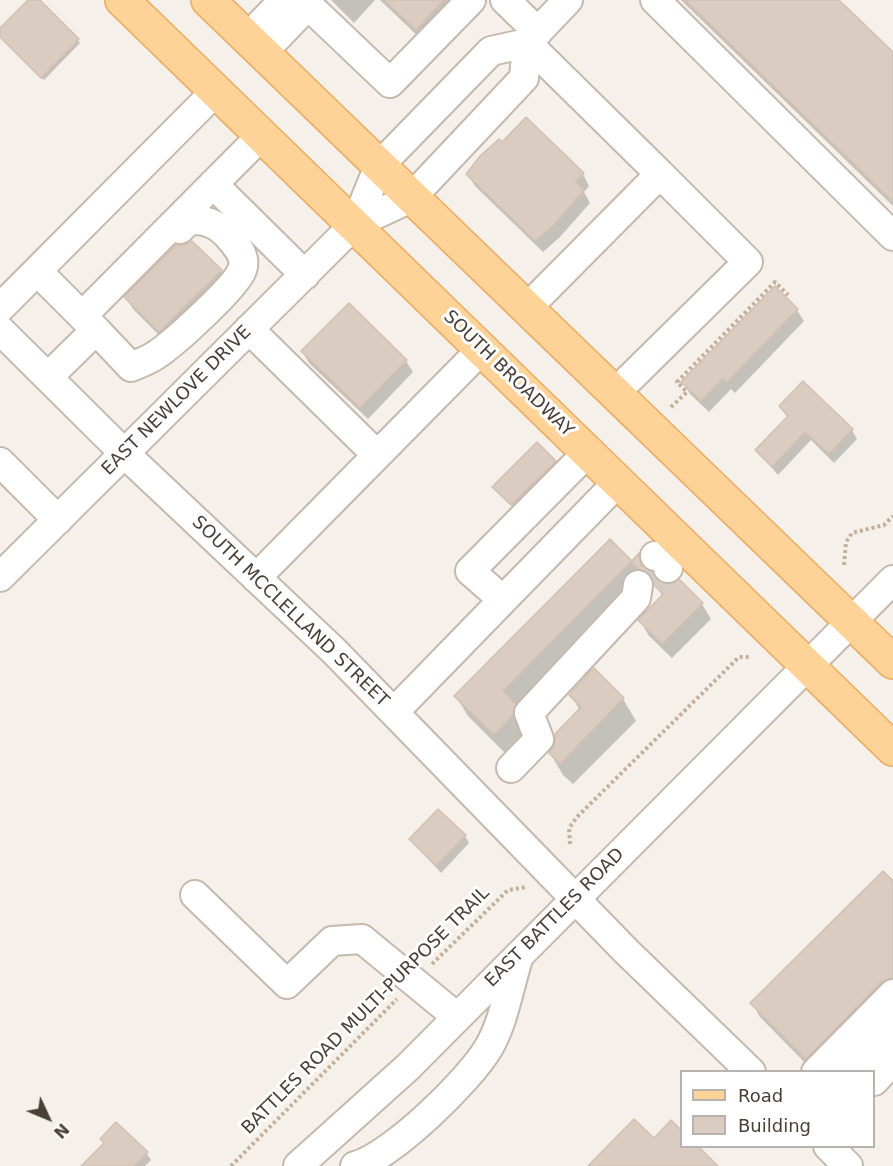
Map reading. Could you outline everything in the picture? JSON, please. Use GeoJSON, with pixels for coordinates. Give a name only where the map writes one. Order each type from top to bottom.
{"type":"FeatureCollection","features":[{"type":"Feature","properties":{"kind":"main road","name":"SOUTH BROADWAY"},"geometry":{"type":"LineString","coordinates":[[122,0],[619,481],[657,566],[807,665],[893,749]]}},
{"type":"Feature","properties":{"kind":"main road"},"geometry":{"type":"LineString","coordinates":[[208,0],[893,662]]}},
{"type":"Feature","properties":{"kind":"street"},"geometry":{"type":"LineString","coordinates":[[255,46],[284,0]]}},
{"type":"Feature","properties":{"kind":"street"},"geometry":{"type":"LineString","coordinates":[[255,46],[308,5],[390,83],[471,0]]}},
{"type":"Feature","properties":{"kind":"street"},"geometry":{"type":"LineString","coordinates":[[506,0],[533,38],[660,174],[748,262],[615,393]]}},
{"type":"Feature","properties":{"kind":"street"},"geometry":{"type":"LineString","coordinates":[[411,198],[524,78],[533,38],[568,0]]}},
{"type":"Feature","properties":{"kind":"street"},"geometry":{"type":"LineString","coordinates":[[655,0],[893,236]]}},
{"type":"Feature","properties":{"kind":"street"},"geometry":{"type":"LineString","coordinates":[[379,166],[491,51],[533,38]]}},
{"type":"Feature","properties":{"kind":"street"},"geometry":{"type":"LineString","coordinates":[[0,308],[216,91]]}},
{"type":"Feature","properties":{"kind":"street"},"geometry":{"type":"LineString","coordinates":[[48,377],[89,323],[213,184],[262,135]]}},
{"type":"Feature","properties":{"kind":"street","name":"EAST NEWLOVE DRIVE"},"geometry":{"type":"LineString","coordinates":[[355,224],[379,166]]}},
{"type":"Feature","properties":{"kind":"street"},"geometry":{"type":"LineString","coordinates":[[527,308],[660,174]]}},
{"type":"Feature","properties":{"kind":"street"},"geometry":{"type":"LineString","coordinates":[[213,184],[305,274]]}},
{"type":"Feature","properties":{"kind":"street","name":"EAST NEWLOVE DRIVE"},"geometry":{"type":"LineString","coordinates":[[0,577],[355,224],[411,198]]}},
{"type":"Feature","properties":{"kind":"street"},"geometry":{"type":"LineString","coordinates":[[37,271],[131,367],[155,356],[172,344],[229,288],[243,269],[239,248],[224,231],[205,219],[189,220],[180,229]]}},
{"type":"Feature","properties":{"kind":"street"},"geometry":{"type":"LineString","coordinates":[[89,323],[119,292]]}},
{"type":"Feature","properties":{"kind":"street"},"geometry":{"type":"LineString","coordinates":[[249,329],[377,455]]}},
{"type":"Feature","properties":{"kind":"street","name":"SOUTH MCCLELLAND STREET"},"geometry":{"type":"LineString","coordinates":[[0,330],[124,453],[394,712],[575,898],[750,1070]]}},
{"type":"Feature","properties":{"kind":"street"},"geometry":{"type":"LineString","coordinates":[[256,578],[482,349]]}},
{"type":"Feature","properties":{"kind":"street"},"geometry":{"type":"LineString","coordinates":[[503,600],[470,571],[588,452]]}},
{"type":"Feature","properties":{"kind":"street"},"geometry":{"type":"LineString","coordinates":[[0,462],[58,520]]}},
{"type":"Feature","properties":{"kind":"street"},"geometry":{"type":"LineString","coordinates":[[394,712],[619,481]]}},
{"type":"Feature","properties":{"kind":"street"},"geometry":{"type":"LineString","coordinates":[[511,768],[539,739],[529,713],[636,598],[657,566]]}},
{"type":"Feature","properties":{"kind":"street","name":"EAST BATTLES ROAD"},"geometry":{"type":"LineString","coordinates":[[298,1166],[408,1067],[893,580]]}},
{"type":"Feature","properties":{"kind":"street"},"geometry":{"type":"LineString","coordinates":[[195,895],[287,984],[332,941],[362,939],[457,1017]]}},
{"type":"Feature","properties":{"kind":"street"},"geometry":{"type":"LineString","coordinates":[[355,1166],[387,1151],[480,1061],[496,1031],[519,954]]}},
{"type":"Feature","properties":{"kind":"street"},"geometry":{"type":"LineString","coordinates":[[817,1070],[893,994]]}},
{"type":"Feature","properties":{"kind":"street"},"geometry":{"type":"LineString","coordinates":[[833,1070],[893,1010]]}},
{"type":"Feature","properties":{"kind":"street"},"geometry":{"type":"LineString","coordinates":[[851,1070],[893,1028]]}},
{"type":"Feature","properties":{"kind":"street"},"geometry":{"type":"LineString","coordinates":[[868,1070],[893,1046]]}},
{"type":"Feature","properties":{"kind":"street"},"geometry":{"type":"LineString","coordinates":[[875,1079],[893,1062]]}},
{"type":"Feature","properties":{"kind":"street"},"geometry":{"type":"LineString","coordinates":[[830,1148],[848,1166]]}},
{"type":"Feature","properties":{"kind":"path"},"geometry":{"type":"LineString","coordinates":[[672,407],[687,392],[677,382],[775,282],[788,295]]}},
{"type":"Feature","properties":{"kind":"path"},"geometry":{"type":"LineString","coordinates":[[844,565],[847,537],[857,530],[884,525],[893,516]]}},
{"type":"Feature","properties":{"kind":"path"},"geometry":{"type":"LineString","coordinates":[[570,844],[569,828],[577,817],[739,657],[749,657]]}},
{"type":"Feature","properties":{"kind":"path","name":"BATTLES ROAD MULTI-PURPOSE TRAIL"},"geometry":{"type":"LineString","coordinates":[[231,1166],[497,898],[508,890],[527,887]]}},
{"type":"Feature","properties":{"kind":"building"},"geometry":{"type":"Polygon","coordinates":[[[28,0],[40,0],[79,39],[41,78],[0,37],[0,28],[28,0]]]}},
{"type":"Feature","properties":{"kind":"building"},"geometry":{"type":"Polygon","coordinates":[[[384,0],[444,0],[416,30],[384,0]]]}},
{"type":"Feature","properties":{"kind":"building"},"geometry":{"type":"Polygon","coordinates":[[[685,0],[839,0],[893,52],[893,202],[685,0]]]}},
{"type":"Feature","properties":{"kind":"building"},"geometry":{"type":"Polygon","coordinates":[[[526,117],[584,173],[575,182],[584,190],[554,225],[535,241],[466,174],[481,155],[499,139],[502,142],[526,117]]]}},
{"type":"Feature","properties":{"kind":"building"},"geometry":{"type":"Polygon","coordinates":[[[192,241],[222,270],[159,332],[124,297],[176,245],[185,245],[192,241]]]}},
{"type":"Feature","properties":{"kind":"building"},"geometry":{"type":"Polygon","coordinates":[[[775,286],[798,309],[727,382],[723,378],[701,401],[681,382],[775,286]]]}},
{"type":"Feature","properties":{"kind":"building"},"geometry":{"type":"Polygon","coordinates":[[[349,303],[407,360],[360,408],[301,351],[349,303]]]}},
{"type":"Feature","properties":{"kind":"building"},"geometry":{"type":"Polygon","coordinates":[[[803,381],[853,429],[829,454],[805,432],[772,467],[755,450],[788,416],[779,406],[803,381]]]}},
{"type":"Feature","properties":{"kind":"building"},"geometry":{"type":"Polygon","coordinates":[[[537,442],[556,461],[511,505],[492,487],[537,442]]]}},
{"type":"Feature","properties":{"kind":"building"},"geometry":{"type":"Polygon","coordinates":[[[610,539],[632,561],[503,691],[516,704],[513,715],[494,735],[454,696],[610,539]]]}},
{"type":"Feature","properties":{"kind":"building"},"geometry":{"type":"Polygon","coordinates":[[[639,553],[641,565],[652,572],[660,583],[670,584],[679,579],[703,603],[662,644],[638,620],[663,594],[654,585],[649,573],[638,569],[631,562],[639,553]]]}},
{"type":"Feature","properties":{"kind":"building"},"geometry":{"type":"Polygon","coordinates":[[[594,668],[624,698],[560,764],[549,753],[555,743],[555,734],[581,707],[569,695],[594,668]]]}},
{"type":"Feature","properties":{"kind":"building"},"geometry":{"type":"Polygon","coordinates":[[[438,809],[466,835],[436,866],[409,839],[438,809]]]}},
{"type":"Feature","properties":{"kind":"building"},"geometry":{"type":"Polygon","coordinates":[[[883,871],[893,881],[893,978],[881,982],[806,1059],[750,1003],[883,871]]]}},
{"type":"Feature","properties":{"kind":"building"},"geometry":{"type":"Polygon","coordinates":[[[634,1119],[654,1138],[671,1120],[680,1129],[680,1148],[700,1148],[718,1166],[588,1166],[634,1119]]]}},
{"type":"Feature","properties":{"kind":"building"},"geometry":{"type":"Polygon","coordinates":[[[116,1122],[148,1152],[134,1166],[81,1166],[104,1143],[100,1139],[116,1122]]]}},
{"type":"Feature","properties":{"kind":"tunnel"},"geometry":{"type":"LineString","coordinates":[[653,584],[668,568]]}}]}
